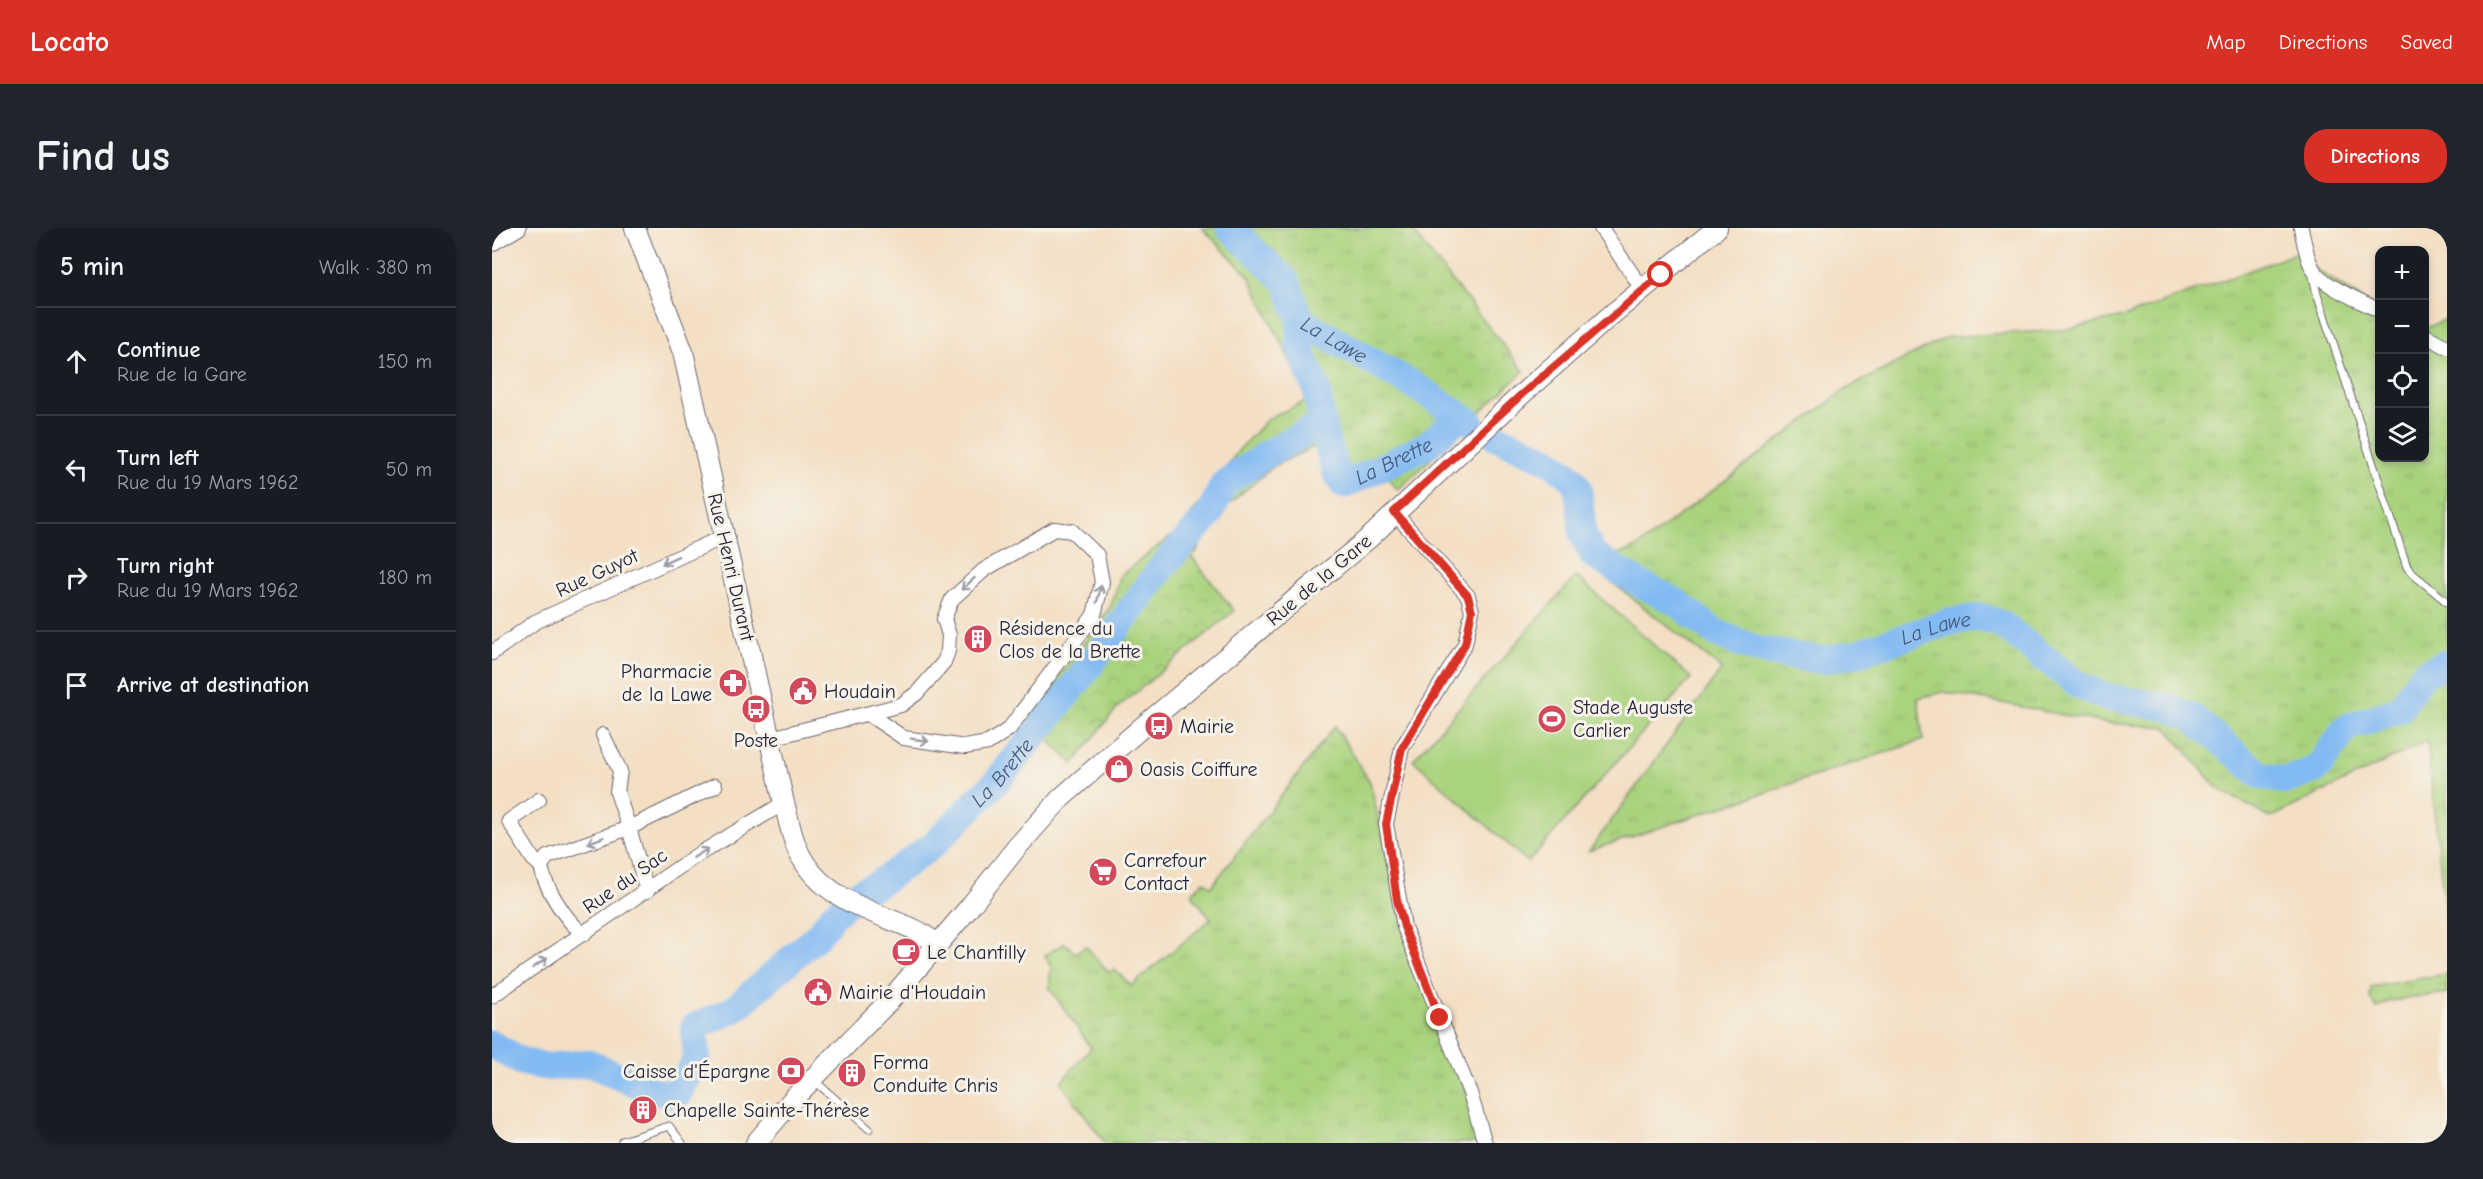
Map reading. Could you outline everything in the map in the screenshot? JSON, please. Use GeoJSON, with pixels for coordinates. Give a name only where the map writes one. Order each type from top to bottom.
{"type":"FeatureCollection","features":[{"type":"Feature","properties":{"kind":"main road","name":"Rue Henri Durant"},"geometry":{"type":"LineString","coordinates":[[635,228],[683,352],[723,537],[795,846],[826,889],[847,901],[929,937],[937,945]]}},
{"type":"Feature","properties":{"kind":"main road","name":"Rue de la Gare"},"geometry":{"type":"LineString","coordinates":[[756,1143],[813,1079],[891,999],[1017,847],[1061,798],[1148,722],[1370,538],[1394,512],[1522,394],[1717,228]]}},
{"type":"Feature","properties":{"kind":"street"},"geometry":{"type":"LineString","coordinates":[[492,244],[519,228]]}},
{"type":"Feature","properties":{"kind":"street"},"geometry":{"type":"LineString","coordinates":[[1601,228],[1643,290]]}},
{"type":"Feature","properties":{"kind":"street"},"geometry":{"type":"LineString","coordinates":[[2301,228],[2311,266],[2321,279],[2375,309]]}},
{"type":"Feature","properties":{"kind":"street"},"geometry":{"type":"LineString","coordinates":[[2429,338],[2447,347]]}},
{"type":"Feature","properties":{"kind":"street"},"geometry":{"type":"LineString","coordinates":[[1394,512],[1468,596],[1472,611],[1465,644],[1402,748],[1386,824],[1397,900],[1404,927],[1470,1093],[1485,1143]]}},
{"type":"Feature","properties":{"kind":"street"},"geometry":{"type":"LineString","coordinates":[[771,738],[901,705],[917,693],[944,662],[948,651],[949,635],[944,620],[952,599],[984,570],[1054,529],[1072,531],[1097,555],[1102,582],[1094,615],[1009,729],[988,743],[965,747],[904,738],[868,714]]}},
{"type":"Feature","properties":{"kind":"street","name":"Rue Guyot"},"geometry":{"type":"LineString","coordinates":[[492,653],[535,622],[723,537]]}},
{"type":"Feature","properties":{"kind":"street"},"geometry":{"type":"LineString","coordinates":[[603,735],[620,771],[616,792],[647,891]]}},
{"type":"Feature","properties":{"kind":"street"},"geometry":{"type":"LineString","coordinates":[[584,934],[573,927],[542,877],[541,866],[547,857],[629,828],[716,786]]}},
{"type":"Feature","properties":{"kind":"street"},"geometry":{"type":"LineString","coordinates":[[539,800],[509,821],[533,860],[541,866]]}},
{"type":"Feature","properties":{"kind":"street","name":"Rue du Sac"},"geometry":{"type":"LineString","coordinates":[[492,996],[694,857],[784,803]]}},
{"type":"Feature","properties":{"kind":"lane"},"geometry":{"type":"LineString","coordinates":[[2311,266],[2317,294],[2407,567],[2447,602]]}},
{"type":"Feature","properties":{"kind":"lane"},"geometry":{"type":"LineString","coordinates":[[813,1079],[869,1129]]}},
{"type":"Feature","properties":{"kind":"lane"},"geometry":{"type":"LineString","coordinates":[[622,1141],[669,1126],[682,1143]]}},
{"type":"Feature","properties":{"kind":"green space"},"geometry":{"type":"Polygon","coordinates":[[[1202,228],[1410,228],[1524,371],[1398,490],[1383,473],[1340,491],[1321,443],[1274,466],[1223,509],[1195,554],[1181,528],[1239,450],[1268,418],[1309,400],[1249,276],[1202,228]]]}},
{"type":"Feature","properties":{"kind":"green space"},"geometry":{"type":"Polygon","coordinates":[[[2307,249],[2311,266],[2375,308],[2375,462],[2429,462],[2429,327],[2447,318],[2447,932],[2427,741],[2270,818],[2217,788],[2166,727],[2105,723],[1944,692],[1918,698],[1923,740],[1589,851],[1722,669],[1589,564],[1636,548],[1845,390],[1947,337],[2064,330],[2124,317],[2307,249]]]}},
{"type":"Feature","properties":{"kind":"green space"},"geometry":{"type":"Polygon","coordinates":[[[1174,534],[1234,611],[1117,708],[1073,764],[1028,719],[1111,606],[1121,575],[1174,534]]]}},
{"type":"Feature","properties":{"kind":"green space","name":"Stade Auguste Carlier"},"geometry":{"type":"Polygon","coordinates":[[[1576,576],[1691,678],[1528,862],[1413,760],[1576,576]]]}},
{"type":"Feature","properties":{"kind":"green space"},"geometry":{"type":"Polygon","coordinates":[[[1335,726],[1370,782],[1404,927],[1485,1143],[1105,1143],[1061,1082],[1091,1048],[1049,987],[1051,968],[1045,955],[1065,943],[1075,953],[1086,946],[1109,973],[1114,969],[1131,986],[1211,919],[1193,896],[1193,892],[1204,881],[1211,887],[1335,726]]]}},
{"type":"Feature","properties":{"kind":"green space"},"geometry":{"type":"Polygon","coordinates":[[[2447,974],[2447,993],[2390,1001],[2377,1008],[2370,999],[2371,987],[2447,974]]]}},
{"type":"Feature","properties":{"kind":"waterway","name":"La Lawe"},"geometry":{"type":"LineString","coordinates":[[1230,228],[1286,281],[1301,321],[1413,385],[1470,422]]}},
{"type":"Feature","properties":{"kind":"waterway"},"geometry":{"type":"LineString","coordinates":[[1301,321],[1299,346],[1317,391],[1323,430]]}},
{"type":"Feature","properties":{"kind":"waterway","name":"La Brette"},"geometry":{"type":"LineString","coordinates":[[492,1044],[522,1062],[548,1067],[589,1063],[652,1091],[677,1095],[697,1058],[694,1027],[733,1010],[818,935],[834,914],[860,892],[878,884],[933,845],[997,781],[1082,676],[1163,566],[1209,515],[1224,484],[1267,454],[1310,430],[1323,430],[1336,471],[1344,485],[1427,445],[1460,417]]}},
{"type":"Feature","properties":{"kind":"waterway","name":"La Lawe"},"geometry":{"type":"LineString","coordinates":[[1497,437],[1548,460],[1570,476],[1578,487],[1583,535],[1593,555],[1676,602],[1716,633],[1758,650],[1822,660],[1855,654],[1949,622],[1982,617],[2001,624],[2079,685],[2106,697],[2168,707],[2193,718],[2260,775],[2285,781],[2317,769],[2347,727],[2399,710],[2423,674],[2444,664],[2447,669]]}},
{"type":"Feature","properties":{"kind":"place","name":"Résidence du Clos de la Brette"},"geometry":{"type":"Point","coordinates":[978,639]}},
{"type":"Feature","properties":{"kind":"place","name":"Pharmacie de la Lawe"},"geometry":{"type":"Point","coordinates":[733,683]}},
{"type":"Feature","properties":{"kind":"place","name":"Houdain"},"geometry":{"type":"Point","coordinates":[803,691]}},
{"type":"Feature","properties":{"kind":"place","name":"Poste"},"geometry":{"type":"Point","coordinates":[756,709]}},
{"type":"Feature","properties":{"kind":"place","name":"Stade Auguste Carlier"},"geometry":{"type":"Point","coordinates":[1552,719]}},
{"type":"Feature","properties":{"kind":"place","name":"Mairie"},"geometry":{"type":"Point","coordinates":[1159,726]}},
{"type":"Feature","properties":{"kind":"place","name":"Oasis Coiffure"},"geometry":{"type":"Point","coordinates":[1119,769]}},
{"type":"Feature","properties":{"kind":"place","name":"Carrefour Contact"},"geometry":{"type":"Point","coordinates":[1103,872]}},
{"type":"Feature","properties":{"kind":"place","name":"Le Chantilly"},"geometry":{"type":"Point","coordinates":[906,952]}},
{"type":"Feature","properties":{"kind":"place","name":"Mairie d'Houdain"},"geometry":{"type":"Point","coordinates":[818,992]}},
{"type":"Feature","properties":{"kind":"place","name":"Caisse d'Épargne"},"geometry":{"type":"Point","coordinates":[791,1071]}},
{"type":"Feature","properties":{"kind":"place","name":"Forma Conduite Chris"},"geometry":{"type":"Point","coordinates":[852,1073]}},
{"type":"Feature","properties":{"kind":"place","name":"Chapelle Sainte-Thérèse"},"geometry":{"type":"Point","coordinates":[643,1110]}},
{"type":"Feature","properties":{"kind":"route"},"geometry":{"type":"LineString","coordinates":[[1440,1018],[1404,927],[1397,900],[1386,824],[1402,748],[1465,644],[1472,611],[1468,596],[1394,512],[1522,394],[1610,316],[1661,275]]}}]}
